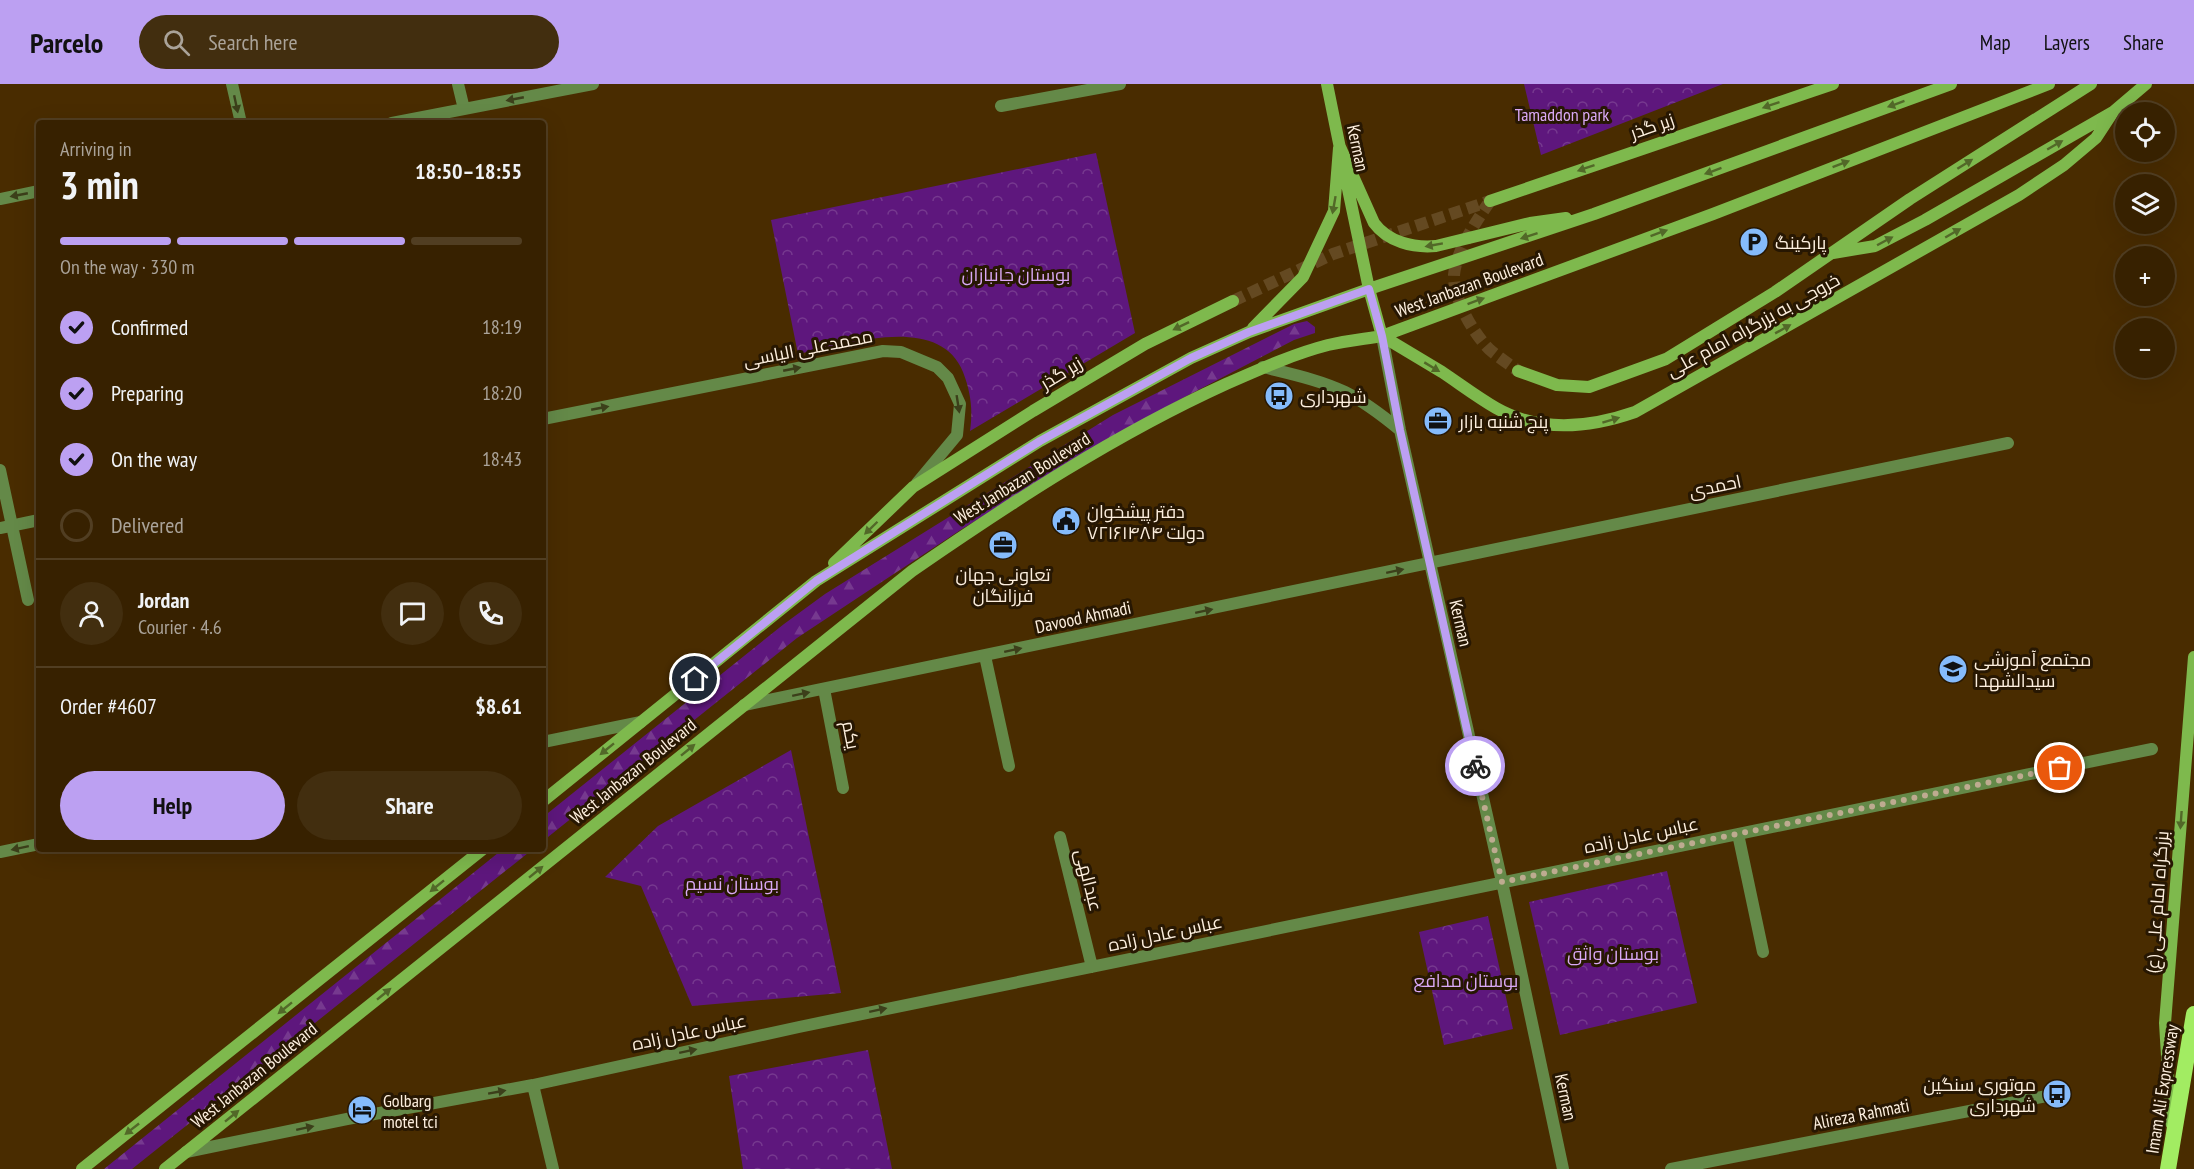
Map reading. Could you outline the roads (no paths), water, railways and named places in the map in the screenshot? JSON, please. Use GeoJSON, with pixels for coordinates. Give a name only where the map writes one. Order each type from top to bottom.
{"type":"FeatureCollection","features":[{"type":"Feature","properties":{"kind":"highway","name":"Imam Ali Expressway"},"geometry":{"type":"LineString","coordinates":[[2168,1169],[2194,1014]]}},
{"type":"Feature","properties":{"kind":"main road","name":"Kerman"},"geometry":{"type":"LineString","coordinates":[[1327,84],[1369,289],[1382,336]]}},
{"type":"Feature","properties":{"kind":"main road","name":"West Janbazan Boulevard"},"geometry":{"type":"LineString","coordinates":[[546,799],[816,581],[1040,441],[1191,358],[1249,332],[1369,289],[1594,214],[1951,84]]}},
{"type":"Feature","properties":{"kind":"main road","name":"West Janbazan Boulevard"},"geometry":{"type":"LineString","coordinates":[[165,1169],[912,571],[1014,501],[1115,441],[1187,402],[1263,368],[1327,345],[1382,336],[1713,214],[2049,84]]}},
{"type":"Feature","properties":{"kind":"main road"},"geometry":{"type":"LineString","coordinates":[[1518,371],[1557,385],[1589,387],[1666,359],[1775,292],[1910,199],[2091,84]]}},
{"type":"Feature","properties":{"kind":"main road"},"geometry":{"type":"LineString","coordinates":[[1829,254],[1875,246],[1925,220],[2114,112],[2146,84]]}},
{"type":"Feature","properties":{"kind":"main road","name":"زیر گذر"},"geometry":{"type":"LineString","coordinates":[[1490,201],[1830,85]]}},
{"type":"Feature","properties":{"kind":"main road","name":"خروجی به بزرگراه امام علی"},"geometry":{"type":"LineString","coordinates":[[1382,336],[1497,409],[1521,419],[1550,425],[1606,422],[1635,412],[2019,195],[2064,165],[2096,138],[2114,112]]}},
{"type":"Feature","properties":{"kind":"main road"},"geometry":{"type":"LineString","coordinates":[[1340,147],[1374,223],[1380,231],[1390,238],[1421,248],[1530,223],[1594,214]]}},
{"type":"Feature","properties":{"kind":"main road"},"geometry":{"type":"LineString","coordinates":[[1249,332],[1303,277],[1334,211],[1340,147]]}},
{"type":"Feature","properties":{"kind":"main road","name":"زیر گذر"},"geometry":{"type":"LineString","coordinates":[[816,581],[913,487],[1145,344],[1233,300]]}},
{"type":"Feature","properties":{"kind":"main road","name":"بزرگراه امام علی (ع)"},"geometry":{"type":"LineString","coordinates":[[2173,1149],[2165,1023],[2194,657]]}},
{"type":"Feature","properties":{"kind":"main road","name":"West Janbazan Boulevard"},"geometry":{"type":"LineString","coordinates":[[82,1169],[479,852]]}},
{"type":"Feature","properties":{"kind":"street"},"geometry":{"type":"LineString","coordinates":[[232,84],[240,120]]}},
{"type":"Feature","properties":{"kind":"street"},"geometry":{"type":"LineString","coordinates":[[458,84],[464,109]]}},
{"type":"Feature","properties":{"kind":"street"},"geometry":{"type":"LineString","coordinates":[[407,120],[593,84]]}},
{"type":"Feature","properties":{"kind":"street"},"geometry":{"type":"LineString","coordinates":[[1001,106],[1120,84]]}},
{"type":"Feature","properties":{"kind":"street"},"geometry":{"type":"LineString","coordinates":[[0,199],[36,192]]}},
{"type":"Feature","properties":{"kind":"street","name":"Kerman"},"geometry":{"type":"LineString","coordinates":[[1382,336],[1400,430],[1502,882],[1563,1169]]}},
{"type":"Feature","properties":{"kind":"street","name":"محمدعلی الیاسی"},"geometry":{"type":"LineString","coordinates":[[546,418],[884,351],[901,352],[937,367],[948,378],[960,404],[957,435],[913,487]]}},
{"type":"Feature","properties":{"kind":"street"},"geometry":{"type":"LineString","coordinates":[[1263,368],[1300,376],[1345,392],[1400,430]]}},
{"type":"Feature","properties":{"kind":"street","name":"احمدی"},"geometry":{"type":"LineString","coordinates":[[1430,564],[2008,443]]}},
{"type":"Feature","properties":{"kind":"street"},"geometry":{"type":"LineString","coordinates":[[0,470],[6,527],[28,600]]}},
{"type":"Feature","properties":{"kind":"street"},"geometry":{"type":"LineString","coordinates":[[6,527],[36,521]]}},
{"type":"Feature","properties":{"kind":"street","name":"Davood Ahmadi"},"geometry":{"type":"LineString","coordinates":[[744,705],[1430,564]]}},
{"type":"Feature","properties":{"kind":"street"},"geometry":{"type":"LineString","coordinates":[[985,656],[1009,766]]}},
{"type":"Feature","properties":{"kind":"street","name":"یکم"},"geometry":{"type":"LineString","coordinates":[[824,689],[843,788]]}},
{"type":"Feature","properties":{"kind":"street"},"geometry":{"type":"LineString","coordinates":[[546,741],[641,722]]}},
{"type":"Feature","properties":{"kind":"street","name":"عباس عادل زاده"},"geometry":{"type":"LineString","coordinates":[[186,1152],[347,1119],[533,1085],[799,1027],[2152,749]]}},
{"type":"Feature","properties":{"kind":"street"},"geometry":{"type":"LineString","coordinates":[[1738,834],[1764,952]]}},
{"type":"Feature","properties":{"kind":"street","name":"عبدالهی"},"geometry":{"type":"LineString","coordinates":[[1060,837],[1092,967]]}},
{"type":"Feature","properties":{"kind":"street"},"geometry":{"type":"LineString","coordinates":[[0,852],[36,845]]}},
{"type":"Feature","properties":{"kind":"street"},"geometry":{"type":"LineString","coordinates":[[533,1085],[553,1169]]}},
{"type":"Feature","properties":{"kind":"street","name":"Alireza Rahmati"},"geometry":{"type":"LineString","coordinates":[[1671,1169],[2057,1094]]}},
{"type":"Feature","properties":{"kind":"tunnel"},"geometry":{"type":"LineString","coordinates":[[1490,201],[1463,246],[1454,275],[1455,284],[1460,304],[1477,334],[1489,349],[1518,371]]}},
{"type":"Feature","properties":{"kind":"tunnel"},"geometry":{"type":"LineString","coordinates":[[1233,301],[1333,254],[1490,201]]}},
{"type":"Feature","properties":{"kind":"place","name":"پارکینگ"},"geometry":{"type":"Point","coordinates":[1754,242]}},
{"type":"Feature","properties":{"kind":"place","name":"شهرداری"},"geometry":{"type":"Point","coordinates":[1279,396]}},
{"type":"Feature","properties":{"kind":"place","name":"پنج شنبه بازار"},"geometry":{"type":"Point","coordinates":[1438,421]}},
{"type":"Feature","properties":{"kind":"place","name":"دفتر پیشخوان دولت ۷۲۱۶۱۴۸۴"},"geometry":{"type":"Point","coordinates":[1066,521]}},
{"type":"Feature","properties":{"kind":"place","name":"تعاونی جهان فرزانگان"},"geometry":{"type":"Point","coordinates":[1003,545]}},
{"type":"Feature","properties":{"kind":"place","name":"مجتمع آموزشی سیدالشهدا"},"geometry":{"type":"Point","coordinates":[1953,669]}},
{"type":"Feature","properties":{"kind":"place","name":"موتوری سنگین شهرداری"},"geometry":{"type":"Point","coordinates":[2057,1094]}},
{"type":"Feature","properties":{"kind":"place","name":"Golbarg motel tci"},"geometry":{"type":"Point","coordinates":[362,1110]}},
{"type":"Feature","properties":{"kind":"park label","name":"Tamaddon park"},"geometry":{"type":"Point","coordinates":[1562,114]}},
{"type":"Feature","properties":{"kind":"park label","name":"بوستان جانبازان"},"geometry":{"type":"Point","coordinates":[1016,274]}},
{"type":"Feature","properties":{"kind":"park label","name":"بوستان نسیم"},"geometry":{"type":"Point","coordinates":[732,883]}},
{"type":"Feature","properties":{"kind":"park label","name":"بوستان واثق"},"geometry":{"type":"Point","coordinates":[1613,953]}},
{"type":"Feature","properties":{"kind":"park label","name":"بوستان مدافع"},"geometry":{"type":"Point","coordinates":[1466,980]}}]}
